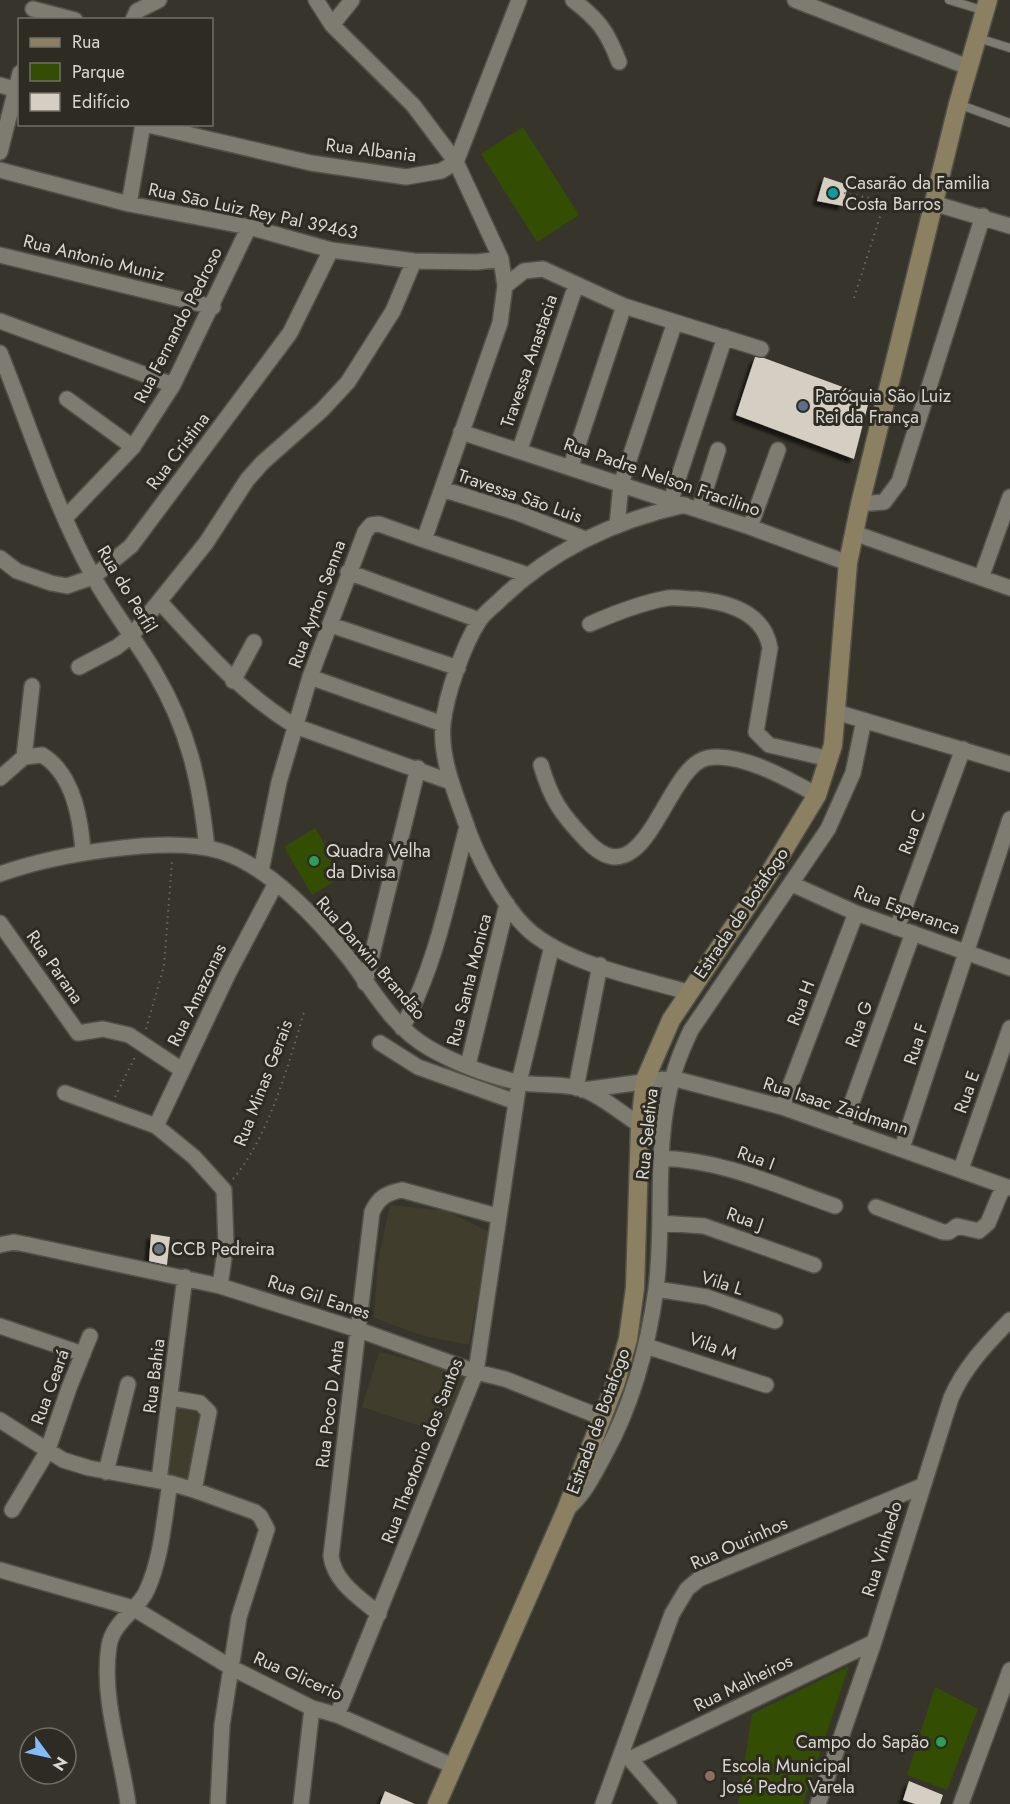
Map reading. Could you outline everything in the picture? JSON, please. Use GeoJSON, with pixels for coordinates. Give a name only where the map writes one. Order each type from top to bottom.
{"type":"FeatureCollection","features":[{"type":"Feature","properties":{"kind":"main road","name":"Estrada de Botafogo"},"geometry":{"type":"LineString","coordinates":[[437,1804],[566,1510],[603,1418],[627,1339],[634,1288],[640,1125],[645,1080],[661,1043],[688,992],[769,874],[817,795],[830,759],[848,563],[860,504],[933,203],[986,5]]}},
{"type":"Feature","properties":{"kind":"street"},"geometry":{"type":"LineString","coordinates":[[134,18],[136,11],[159,0]]}},
{"type":"Feature","properties":{"kind":"street"},"geometry":{"type":"LineString","coordinates":[[316,0],[332,25],[413,105],[456,162],[501,259],[506,286],[500,323],[424,540],[528,575]]}},
{"type":"Feature","properties":{"kind":"street"},"geometry":{"type":"LineString","coordinates":[[332,25],[352,0]]}},
{"type":"Feature","properties":{"kind":"street"},"geometry":{"type":"LineString","coordinates":[[456,162],[519,0]]}},
{"type":"Feature","properties":{"kind":"street"},"geometry":{"type":"LineString","coordinates":[[573,0],[597,18],[608,34],[619,62]]}},
{"type":"Feature","properties":{"kind":"street"},"geometry":{"type":"LineString","coordinates":[[795,0],[968,67]]}},
{"type":"Feature","properties":{"kind":"street"},"geometry":{"type":"LineString","coordinates":[[33,10],[67,18]]}},
{"type":"Feature","properties":{"kind":"street"},"geometry":{"type":"LineString","coordinates":[[0,85],[18,91],[0,152]]}},
{"type":"Feature","properties":{"kind":"street"},"geometry":{"type":"LineString","coordinates":[[129,204],[144,126]]}},
{"type":"Feature","properties":{"kind":"street","name":"Rua Albania"},"geometry":{"type":"LineString","coordinates":[[153,126],[311,163],[406,177],[441,171],[456,162]]}},
{"type":"Feature","properties":{"kind":"street","name":"Rua Sāo Luiz Rey Pal 39463"},"geometry":{"type":"LineString","coordinates":[[0,170],[129,204],[249,227],[331,250],[414,261],[477,262],[501,259]]}},
{"type":"Feature","properties":{"kind":"street"},"geometry":{"type":"LineString","coordinates":[[933,203],[1010,226]]}},
{"type":"Feature","properties":{"kind":"street"},"geometry":{"type":"LineString","coordinates":[[860,504],[884,502],[899,482],[982,216]]}},
{"type":"Feature","properties":{"kind":"street","name":"Rua Fernando Pedroso"},"geometry":{"type":"LineString","coordinates":[[65,518],[133,447],[173,385],[213,307],[249,227]]}},
{"type":"Feature","properties":{"kind":"street","name":"Rua Cristina"},"geometry":{"type":"LineString","coordinates":[[0,558],[17,571],[67,586],[93,577],[131,546],[290,333],[331,250]]}},
{"type":"Feature","properties":{"kind":"street","name":"Rua Antonio Muniz"},"geometry":{"type":"LineString","coordinates":[[0,255],[213,307]]}},
{"type":"Feature","properties":{"kind":"street"},"geometry":{"type":"LineString","coordinates":[[79,667],[117,647],[132,635],[206,543],[262,463],[322,410],[348,382],[393,311],[414,261]]}},
{"type":"Feature","properties":{"kind":"street"},"geometry":{"type":"LineString","coordinates":[[506,286],[524,271],[543,268],[624,306],[761,349]]}},
{"type":"Feature","properties":{"kind":"street","name":"Travessa Anastacia"},"geometry":{"type":"LineString","coordinates":[[520,449],[576,285]]}},
{"type":"Feature","properties":{"kind":"street"},"geometry":{"type":"LineString","coordinates":[[571,466],[624,306]]}},
{"type":"Feature","properties":{"kind":"street"},"geometry":{"type":"LineString","coordinates":[[0,321],[173,385]]}},
{"type":"Feature","properties":{"kind":"street"},"geometry":{"type":"LineString","coordinates":[[617,526],[621,484],[675,322]]}},
{"type":"Feature","properties":{"kind":"street"},"geometry":{"type":"LineString","coordinates":[[685,505],[725,337]]}},
{"type":"Feature","properties":{"kind":"street","name":"Rua do Perfil"},"geometry":{"type":"LineString","coordinates":[[0,353],[65,518],[93,577],[132,635],[172,705],[193,756],[201,788],[207,848]]}},
{"type":"Feature","properties":{"kind":"street"},"geometry":{"type":"LineString","coordinates":[[68,399],[133,447]]}},
{"type":"Feature","properties":{"kind":"street","name":"Rua Padre Nelson Fracilino"},"geometry":{"type":"LineString","coordinates":[[461,432],[571,466],[848,563]]}},
{"type":"Feature","properties":{"kind":"street"},"geometry":{"type":"LineString","coordinates":[[688,992],[600,965],[552,946],[530,932],[507,904],[467,827],[451,782],[445,752],[443,724],[458,668],[479,620],[528,575],[585,539],[646,514],[685,505],[718,450]]}},
{"type":"Feature","properties":{"kind":"street"},"geometry":{"type":"LineString","coordinates":[[750,527],[778,450]]}},
{"type":"Feature","properties":{"kind":"street","name":"Travessa Sāo Luis"},"geometry":{"type":"LineString","coordinates":[[442,489],[518,513],[585,539]]}},
{"type":"Feature","properties":{"kind":"street"},"geometry":{"type":"LineString","coordinates":[[981,578],[1010,497]]}},
{"type":"Feature","properties":{"kind":"street","name":"Rua Ayrton Senna"},"geometry":{"type":"LineString","coordinates":[[261,871],[279,783],[310,677],[365,532],[371,525],[379,524],[424,540]]}},
{"type":"Feature","properties":{"kind":"street"},"geometry":{"type":"LineString","coordinates":[[854,533],[1010,588]]}},
{"type":"Feature","properties":{"kind":"street"},"geometry":{"type":"LineString","coordinates":[[348,572],[479,620]]}},
{"type":"Feature","properties":{"kind":"street"},"geometry":{"type":"LineString","coordinates":[[590,624],[621,610],[671,597],[718,601],[750,614],[768,634],[770,648],[756,732],[770,745],[830,759]]}},
{"type":"Feature","properties":{"kind":"street"},"geometry":{"type":"LineString","coordinates":[[160,602],[233,681],[272,712],[295,726],[418,768],[451,782]]}},
{"type":"Feature","properties":{"kind":"street"},"geometry":{"type":"LineString","coordinates":[[331,625],[458,668]]}},
{"type":"Feature","properties":{"kind":"street"},"geometry":{"type":"LineString","coordinates":[[233,681],[254,642]]}},
{"type":"Feature","properties":{"kind":"street"},"geometry":{"type":"LineString","coordinates":[[310,677],[443,724]]}},
{"type":"Feature","properties":{"kind":"street"},"geometry":{"type":"LineString","coordinates":[[24,757],[32,686]]}},
{"type":"Feature","properties":{"kind":"street"},"geometry":{"type":"LineString","coordinates":[[836,712],[1010,764]]}},
{"type":"Feature","properties":{"kind":"street","name":"Rua Seletiva"},"geometry":{"type":"LineString","coordinates":[[566,1510],[581,1497],[618,1432],[627,1411],[646,1346],[656,1288],[661,1158],[672,1078],[691,1030],[792,884],[841,805],[853,773],[864,720]]}},
{"type":"Feature","properties":{"kind":"street","name":"Rua C"},"geometry":{"type":"LineString","coordinates":[[897,928],[963,749]]}},
{"type":"Feature","properties":{"kind":"street"},"geometry":{"type":"LineString","coordinates":[[0,777],[24,757],[42,755],[58,770],[79,813],[83,853]]}},
{"type":"Feature","properties":{"kind":"street"},"geometry":{"type":"LineString","coordinates":[[541,765],[549,794],[563,816],[596,850],[608,856],[619,857],[629,853],[639,844],[659,819],[688,770],[696,762],[708,757],[759,766],[817,795]]}},
{"type":"Feature","properties":{"kind":"street"},"geometry":{"type":"LineString","coordinates":[[365,983],[418,768]]}},
{"type":"Feature","properties":{"kind":"street","name":"Rua F"},"geometry":{"type":"LineString","coordinates":[[902,1149],[1010,819]]}},
{"type":"Feature","properties":{"kind":"street"},"geometry":{"type":"LineString","coordinates":[[402,1028],[419,997],[432,959],[467,827]]}},
{"type":"Feature","properties":{"kind":"street","name":"Rua Darwin Brandão"},"geometry":{"type":"LineString","coordinates":[[0,874],[39,862],[83,853],[173,847],[207,848],[233,857],[261,871],[276,883],[344,953],[402,1028],[428,1048],[468,1065],[519,1082],[580,1089],[640,1125]]}},
{"type":"Feature","properties":{"kind":"street","name":"Rua Amazonas"},"geometry":{"type":"LineString","coordinates":[[156,1126],[248,935],[276,883]]}},
{"type":"Feature","properties":{"kind":"street","name":"Rua Esperanca"},"geometry":{"type":"LineString","coordinates":[[792,884],[856,913],[1010,968]]}},
{"type":"Feature","properties":{"kind":"street","name":"Rua Santa Monica"},"geometry":{"type":"LineString","coordinates":[[468,1065],[507,904]]}},
{"type":"Feature","properties":{"kind":"street","name":"Rua H"},"geometry":{"type":"LineString","coordinates":[[782,1107],[856,913]]}},
{"type":"Feature","properties":{"kind":"street","name":"Rua Parana"},"geometry":{"type":"LineString","coordinates":[[0,923],[78,1033],[103,1029],[129,1035],[142,1042]]}},
{"type":"Feature","properties":{"kind":"street","name":"Rua G"},"geometry":{"type":"LineString","coordinates":[[843,1127],[913,933]]}},
{"type":"Feature","properties":{"kind":"street","name":"Rua Theotonio dos Santos"},"geometry":{"type":"LineString","coordinates":[[337,1715],[476,1372],[497,1216],[519,1082],[552,946]]}},
{"type":"Feature","properties":{"kind":"street"},"geometry":{"type":"LineString","coordinates":[[580,1089],[600,965]]}},
{"type":"Feature","properties":{"kind":"street","name":"Rua E"},"geometry":{"type":"LineString","coordinates":[[961,1169],[1010,1028]]}},
{"type":"Feature","properties":{"kind":"street"},"geometry":{"type":"LineString","coordinates":[[142,1042],[182,1070]]}},
{"type":"Feature","properties":{"kind":"street"},"geometry":{"type":"LineString","coordinates":[[380,1043],[418,1067],[516,1102]]}},
{"type":"Feature","properties":{"kind":"street"},"geometry":{"type":"LineString","coordinates":[[661,1043],[663,1063],[672,1078]]}},
{"type":"Feature","properties":{"kind":"street","name":"Rua Isaac Zaidmann"},"geometry":{"type":"LineString","coordinates":[[580,1089],[672,1078],[782,1107],[1007,1187]]}},
{"type":"Feature","properties":{"kind":"street"},"geometry":{"type":"LineString","coordinates":[[65,1093],[156,1126],[194,1157],[224,1190],[226,1244],[220,1286]]}},
{"type":"Feature","properties":{"kind":"street","name":"Rua I"},"geometry":{"type":"LineString","coordinates":[[661,1158],[686,1159],[719,1165],[835,1206]]}},
{"type":"Feature","properties":{"kind":"street"},"geometry":{"type":"LineString","coordinates":[[876,1207],[943,1232],[949,1232],[957,1226],[979,1231],[988,1223],[1007,1187]]}},
{"type":"Feature","properties":{"kind":"street","name":"Rua Poco D Anta"},"geometry":{"type":"LineString","coordinates":[[378,1614],[341,1581],[332,1565],[331,1556],[372,1212],[388,1192],[402,1190],[497,1216]]}},
{"type":"Feature","properties":{"kind":"street","name":"Rua J"},"geometry":{"type":"LineString","coordinates":[[660,1223],[704,1226],[814,1264]]}},
{"type":"Feature","properties":{"kind":"street","name":"Rua Gil Eanes"},"geometry":{"type":"LineString","coordinates":[[7,1243],[185,1277],[220,1286],[359,1330],[476,1372],[505,1379],[556,1397],[603,1418]]}},
{"type":"Feature","properties":{"kind":"street","name":"Rua Bahia"},"geometry":{"type":"LineString","coordinates":[[128,1804],[109,1701],[109,1645],[118,1625],[143,1597],[154,1571],[185,1277]]}},
{"type":"Feature","properties":{"kind":"street","name":"Vila L"},"geometry":{"type":"LineString","coordinates":[[656,1288],[698,1294],[775,1321]]}},
{"type":"Feature","properties":{"kind":"street","name":"Rua Vinhedo"},"geometry":{"type":"LineString","coordinates":[[818,1804],[874,1642],[922,1486],[960,1376],[976,1355],[1010,1320]]}},
{"type":"Feature","properties":{"kind":"street"},"geometry":{"type":"LineString","coordinates":[[0,1326],[83,1354]]}},
{"type":"Feature","properties":{"kind":"street","name":"Rua Ceará"},"geometry":{"type":"LineString","coordinates":[[12,1509],[47,1452],[90,1336]]}},
{"type":"Feature","properties":{"kind":"street","name":"Vila M"},"geometry":{"type":"LineString","coordinates":[[646,1346],[766,1385]]}},
{"type":"Feature","properties":{"kind":"street"},"geometry":{"type":"LineString","coordinates":[[106,1472],[128,1384]]}},
{"type":"Feature","properties":{"kind":"street"},"geometry":{"type":"LineString","coordinates":[[171,1398],[200,1403],[209,1412],[194,1490]]}},
{"type":"Feature","properties":{"kind":"street"},"geometry":{"type":"LineString","coordinates":[[0,1420],[47,1452],[75,1465],[194,1490],[260,1516],[267,1528],[239,1617],[222,1725],[218,1804]]}},
{"type":"Feature","properties":{"kind":"street","name":"Rua Ourinhos"},"geometry":{"type":"LineString","coordinates":[[603,1804],[626,1757],[672,1614],[687,1589],[699,1579],[922,1486]]}},
{"type":"Feature","properties":{"kind":"street","name":"Rua Glicerio"},"geometry":{"type":"LineString","coordinates":[[0,1570],[134,1608],[232,1668],[312,1708],[337,1715],[453,1766]]}},
{"type":"Feature","properties":{"kind":"street","name":"Rua Malheiros"},"geometry":{"type":"LineString","coordinates":[[626,1757],[874,1642]]}},
{"type":"Feature","properties":{"kind":"street"},"geometry":{"type":"LineString","coordinates":[[961,1804],[1010,1670]]}},
{"type":"Feature","properties":{"kind":"street"},"geometry":{"type":"LineString","coordinates":[[301,1804],[312,1708]]}},
{"type":"Feature","properties":{"kind":"street"},"geometry":{"type":"LineString","coordinates":[[626,1757],[669,1804]]}},
{"type":"Feature","properties":{"kind":"lane"},"geometry":{"type":"LineString","coordinates":[[949,0],[986,5]]}},
{"type":"Feature","properties":{"kind":"lane"},"geometry":{"type":"LineString","coordinates":[[977,38],[1010,48]]}},
{"type":"Feature","properties":{"kind":"lane"},"geometry":{"type":"LineString","coordinates":[[958,104],[1010,123]]}},
{"type":"Feature","properties":{"kind":"path"},"geometry":{"type":"LineString","coordinates":[[844,194],[885,201],[933,203]]}},
{"type":"Feature","properties":{"kind":"path"},"geometry":{"type":"LineString","coordinates":[[854,298],[885,201]]}},
{"type":"Feature","properties":{"kind":"path"},"geometry":{"type":"LineString","coordinates":[[110,1108],[142,1042],[164,966],[173,847]]}},
{"type":"Feature","properties":{"kind":"path","name":"Rua Minas Gerais"},"geometry":{"type":"LineString","coordinates":[[224,1190],[250,1156],[260,1136],[291,1058],[304,1012]]}},
{"type":"Feature","properties":{"kind":"shaded area"},"geometry":{"type":"Polygon","coordinates":[[[390,1205],[447,1211],[489,1232],[469,1345],[424,1336],[374,1318],[378,1262],[390,1205]]]}},
{"type":"Feature","properties":{"kind":"shaded area"},"geometry":{"type":"Polygon","coordinates":[[[379,1352],[470,1375],[444,1434],[362,1407],[379,1352]]]}},
{"type":"Feature","properties":{"kind":"shaded area"},"geometry":{"type":"Polygon","coordinates":[[[178,1403],[205,1410],[194,1484],[163,1479],[178,1403]]]}},
{"type":"Feature","properties":{"kind":"green space"},"geometry":{"type":"Polygon","coordinates":[[[523,127],[579,215],[537,242],[481,154],[523,127]]]}},
{"type":"Feature","properties":{"kind":"green space","name":"Quadra Velha da Divisa"},"geometry":{"type":"Polygon","coordinates":[[[315,828],[343,876],[312,895],[284,847],[315,828]]]}},
{"type":"Feature","properties":{"kind":"green space"},"geometry":{"type":"Polygon","coordinates":[[[849,1666],[803,1804],[738,1804],[752,1714],[849,1666]]]}},
{"type":"Feature","properties":{"kind":"green space","name":"Campo do Sapão"},"geometry":{"type":"Polygon","coordinates":[[[935,1687],[978,1709],[947,1790],[907,1775],[935,1687]]]}},
{"type":"Feature","properties":{"kind":"building","name":"Casarão da Familia Costa Barros"},"geometry":{"type":"Polygon","coordinates":[[[824,177],[848,185],[843,206],[817,201],[824,177]]]}},
{"type":"Feature","properties":{"kind":"building","name":"Paróquia São Luiz Rei da França"},"geometry":{"type":"Polygon","coordinates":[[[755,357],[764,358],[870,397],[854,459],[736,415],[755,357]]]}},
{"type":"Feature","properties":{"kind":"building","name":"CCB Pedreira"},"geometry":{"type":"Polygon","coordinates":[[[151,1234],[170,1237],[167,1265],[149,1261],[151,1234]]]}},
{"type":"Feature","properties":{"kind":"building"},"geometry":{"type":"Polygon","coordinates":[[[909,1781],[943,1795],[940,1804],[915,1804],[903,1800],[909,1781]]]}},
{"type":"Feature","properties":{"kind":"building"},"geometry":{"type":"Polygon","coordinates":[[[385,1791],[415,1804],[380,1804],[385,1791]]]}},
{"type":"Feature","properties":{"kind":"place","name":"Casarão da Familia Costa Barros"},"geometry":{"type":"Point","coordinates":[833,193]}},
{"type":"Feature","properties":{"kind":"place","name":"Paróquia São Luiz Rei da França"},"geometry":{"type":"Point","coordinates":[803,406]}},
{"type":"Feature","properties":{"kind":"place","name":"Quadra Velha da Divisa"},"geometry":{"type":"Point","coordinates":[314,861]}},
{"type":"Feature","properties":{"kind":"place","name":"CCB Pedreira"},"geometry":{"type":"Point","coordinates":[159,1249]}},
{"type":"Feature","properties":{"kind":"place","name":"Campo do Sapão"},"geometry":{"type":"Point","coordinates":[941,1742]}},
{"type":"Feature","properties":{"kind":"place","name":"Escola Municipal José Pedro Varela"},"geometry":{"type":"Point","coordinates":[710,1776]}}]}
